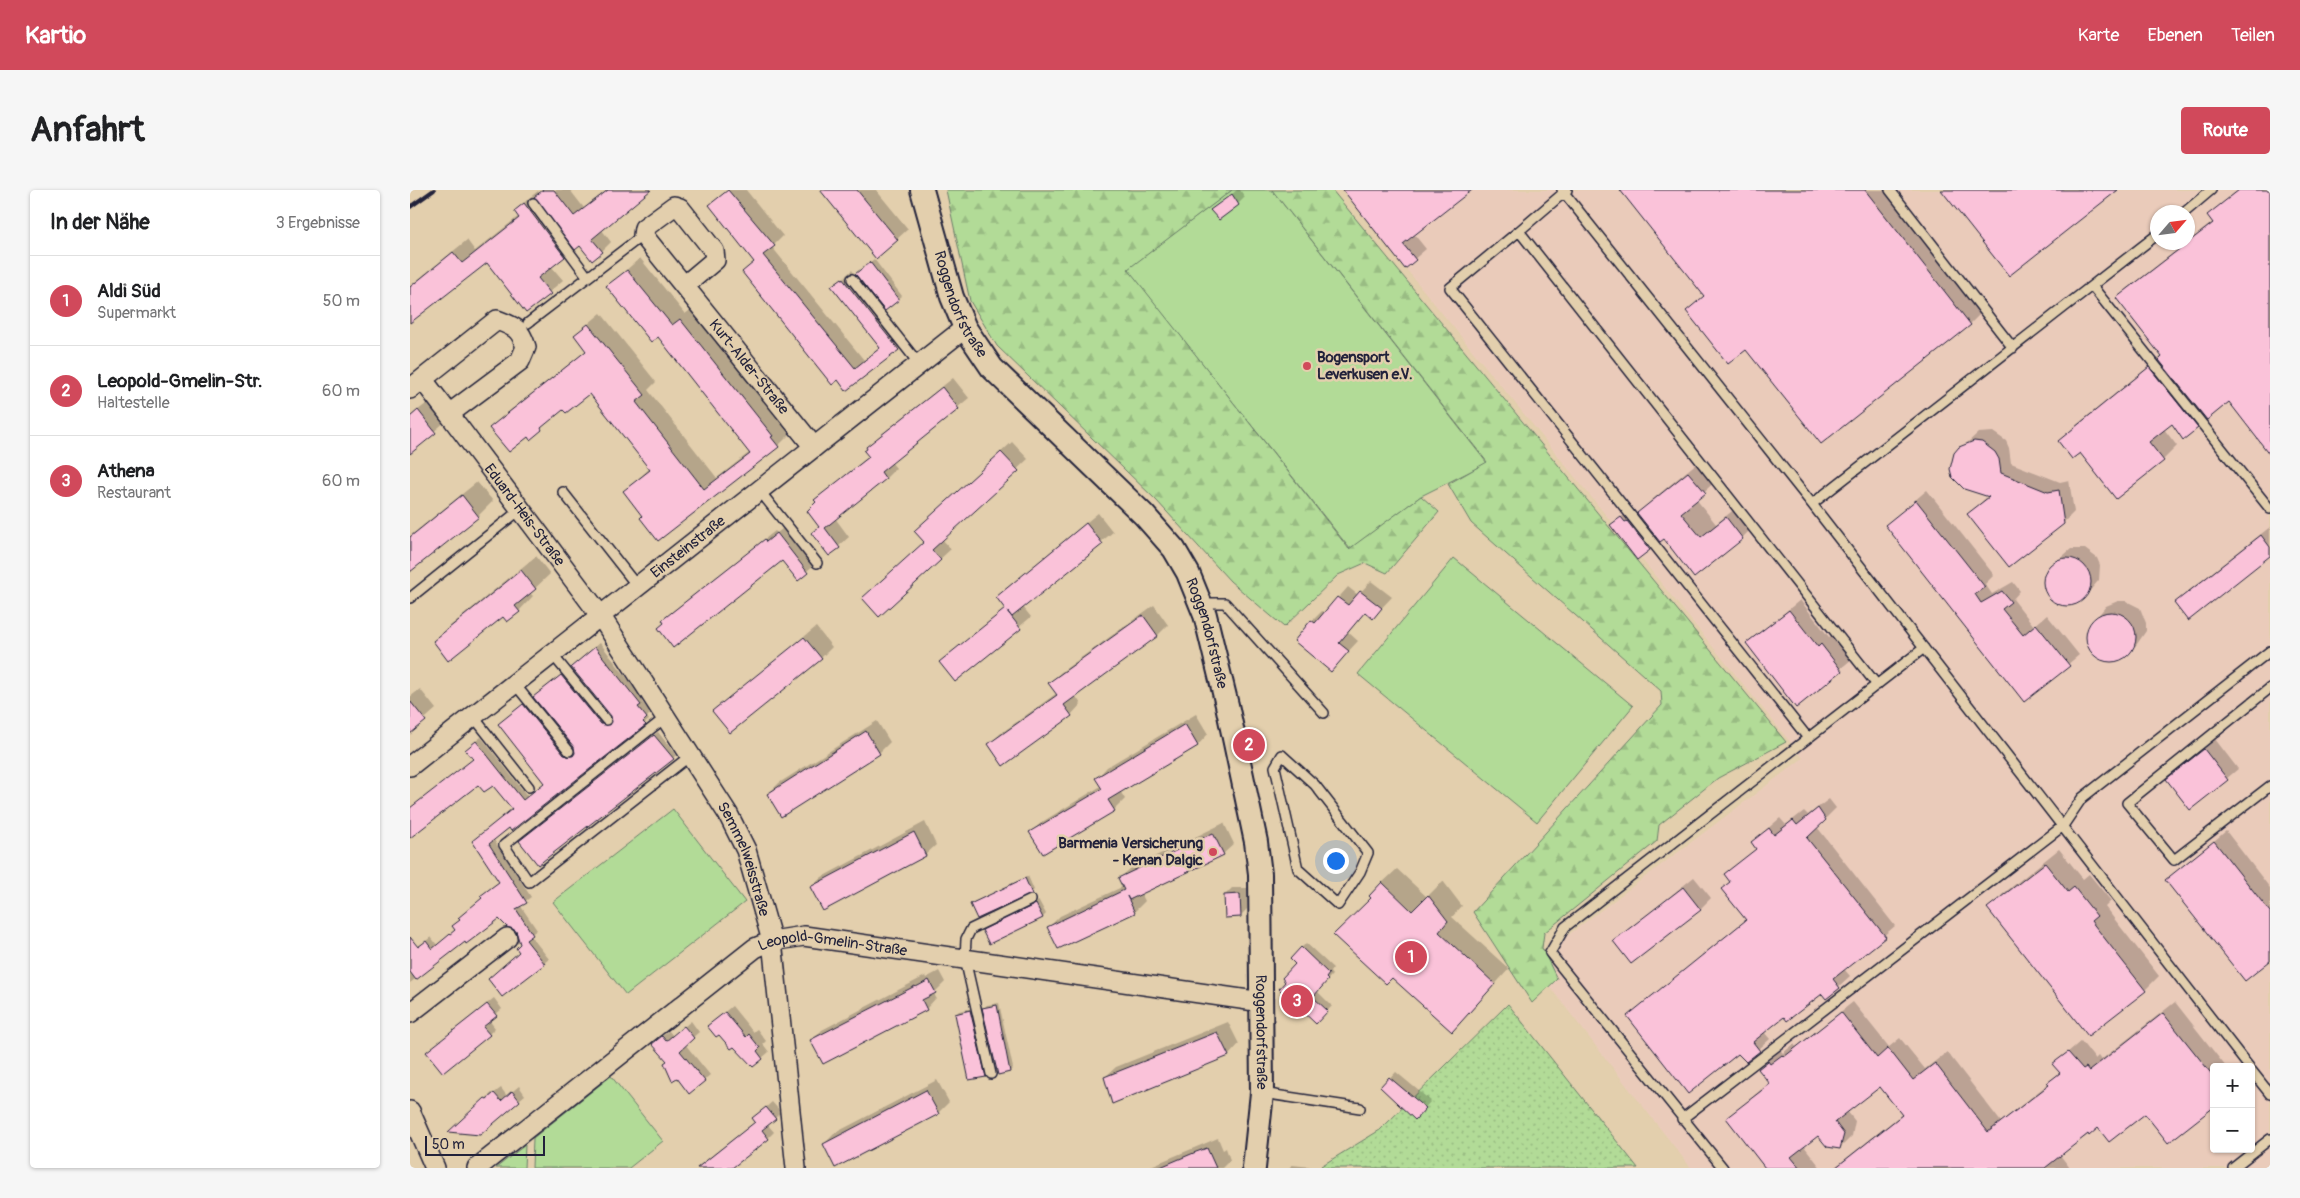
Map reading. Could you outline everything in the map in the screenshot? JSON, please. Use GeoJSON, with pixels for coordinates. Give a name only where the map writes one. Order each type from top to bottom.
{"type":"FeatureCollection","features":[{"type":"Feature","properties":{"kind":"street","name":"Roggendorfstraße"},"geometry":{"type":"LineString","coordinates":[[922,190],[952,297],[965,328],[992,368],[1144,516],[1174,549],[1188,573],[1201,602],[1225,696],[1256,842],[1260,874],[1262,1093],[1254,1168]]}},
{"type":"Feature","properties":{"kind":"street"},"geometry":{"type":"LineString","coordinates":[[642,235],[644,228],[674,206],[680,208],[714,252],[715,260],[684,286]]}},
{"type":"Feature","properties":{"kind":"street","name":"Kurt-Alder-Straße"},"geometry":{"type":"LineString","coordinates":[[642,235],[814,447]]}},
{"type":"Feature","properties":{"kind":"street","name":"Eduard-Heis-Straße"},"geometry":{"type":"LineString","coordinates":[[449,414],[520,361],[526,347],[522,334],[515,327],[498,320],[416,385],[449,414],[600,615]]}},
{"type":"Feature","properties":{"kind":"street","name":"Einsteinstraße"},"geometry":{"type":"LineString","coordinates":[[410,766],[965,328]]}},
{"type":"Feature","properties":{"kind":"street","name":"Semmelweisstraße"},"geometry":{"type":"LineString","coordinates":[[600,615],[728,814],[746,850],[772,941],[796,1168]]}},
{"type":"Feature","properties":{"kind":"street","name":"Leopold-Gmelin-Straße"},"geometry":{"type":"LineString","coordinates":[[477,1168],[755,948],[772,941],[804,936],[1262,1002]]}},
{"type":"Feature","properties":{"kind":"street"},"geometry":{"type":"LineString","coordinates":[[410,1013],[506,938]]}},
{"type":"Feature","properties":{"kind":"street"},"geometry":{"type":"LineString","coordinates":[[410,1111],[435,1168]]}},
{"type":"Feature","properties":{"kind":"lane"},"geometry":{"type":"LineString","coordinates":[[1890,190],[2013,348]]}},
{"type":"Feature","properties":{"kind":"lane"},"geometry":{"type":"LineString","coordinates":[[2193,205],[2211,190]]}},
{"type":"Feature","properties":{"kind":"lane"},"geometry":{"type":"LineString","coordinates":[[1808,738],[1450,288],[1564,191],[1812,504],[2246,1063]]}},
{"type":"Feature","properties":{"kind":"lane"},"geometry":{"type":"LineString","coordinates":[[533,203],[587,276]]}},
{"type":"Feature","properties":{"kind":"lane"},"geometry":{"type":"LineString","coordinates":[[1518,231],[1876,685]]}},
{"type":"Feature","properties":{"kind":"lane"},"geometry":{"type":"LineString","coordinates":[[528,323],[642,235]]}},
{"type":"Feature","properties":{"kind":"lane"},"geometry":{"type":"LineString","coordinates":[[1812,504],[2150,240]]}},
{"type":"Feature","properties":{"kind":"lane"},"geometry":{"type":"LineString","coordinates":[[852,279],[919,364]]}},
{"type":"Feature","properties":{"kind":"lane"},"geometry":{"type":"LineString","coordinates":[[2092,286],[2270,509]]}},
{"type":"Feature","properties":{"kind":"lane"},"geometry":{"type":"LineString","coordinates":[[759,490],[817,563]]}},
{"type":"Feature","properties":{"kind":"lane"},"geometry":{"type":"LineString","coordinates":[[564,492],[637,586]]}},
{"type":"Feature","properties":{"kind":"lane"},"geometry":{"type":"LineString","coordinates":[[410,598],[521,509]]}},
{"type":"Feature","properties":{"kind":"lane"},"geometry":{"type":"LineString","coordinates":[[1201,602],[1225,604],[1324,712]]}},
{"type":"Feature","properties":{"kind":"lane"},"geometry":{"type":"LineString","coordinates":[[1723,1168],[1550,953],[1565,927],[1924,648]]}},
{"type":"Feature","properties":{"kind":"lane"},"geometry":{"type":"LineString","coordinates":[[1682,1119],[2062,826],[2082,798],[2270,651]]}},
{"type":"Feature","properties":{"kind":"lane"},"geometry":{"type":"LineString","coordinates":[[552,654],[606,720]]}},
{"type":"Feature","properties":{"kind":"lane"},"geometry":{"type":"LineString","coordinates":[[514,683],[569,751]]}},
{"type":"Feature","properties":{"kind":"lane"},"geometry":{"type":"LineString","coordinates":[[2270,688],[2127,803],[2174,860],[2270,786]]}},
{"type":"Feature","properties":{"kind":"lane"},"geometry":{"type":"LineString","coordinates":[[473,716],[528,787]]}},
{"type":"Feature","properties":{"kind":"lane"},"geometry":{"type":"LineString","coordinates":[[666,716],[504,845],[529,882],[691,755]]}},
{"type":"Feature","properties":{"kind":"lane"},"geometry":{"type":"LineString","coordinates":[[1282,755],[1315,785],[1368,852],[1360,872],[1338,905],[1298,869],[1275,767],[1282,755]]}},
{"type":"Feature","properties":{"kind":"lane"},"geometry":{"type":"LineString","coordinates":[[991,1074],[965,959],[966,939],[971,929],[1030,900]]}},
{"type":"Feature","properties":{"kind":"lane"},"geometry":{"type":"LineString","coordinates":[[2255,1074],[2270,1094]]}},
{"type":"Feature","properties":{"kind":"lane"},"geometry":{"type":"LineString","coordinates":[[1262,1093],[1360,1108]]}},
{"type":"Feature","properties":{"kind":"lane"},"geometry":{"type":"LineString","coordinates":[[2233,1168],[2270,1139]]}},
{"type":"Feature","properties":{"kind":"shaded area"},"geometry":{"type":"Polygon","coordinates":[[[1342,190],[2270,190],[2270,1168],[1691,1168],[1531,963],[1803,758],[1342,190]]]}},
{"type":"Feature","properties":{"kind":"green space"},"geometry":{"type":"Polygon","coordinates":[[[946,190],[1232,190],[1128,269],[1349,549],[1421,496],[1439,512],[1387,573],[1365,563],[1338,575],[1284,627],[1230,581],[1156,500],[997,346],[970,301],[946,190]]]}},
{"type":"Feature","properties":{"kind":"green space","name":"Bogensport Leverkusen e.V."},"geometry":{"type":"Polygon","coordinates":[[[1232,190],[1272,190],[1487,463],[1421,496],[1350,549],[1127,269],[1232,190]]]}},
{"type":"Feature","properties":{"kind":"green space"},"geometry":{"type":"Polygon","coordinates":[[[1272,190],[1332,190],[1786,742],[1718,778],[1659,825],[1657,841],[1544,933],[1542,948],[1557,979],[1532,1003],[1473,912],[1662,705],[1661,691],[1471,523],[1448,484],[1487,462],[1272,190]]]}},
{"type":"Feature","properties":{"kind":"green space"},"geometry":{"type":"Polygon","coordinates":[[[1454,558],[1633,706],[1537,822],[1358,674],[1454,558]]]}},
{"type":"Feature","properties":{"kind":"green space"},"geometry":{"type":"Polygon","coordinates":[[[673,809],[745,902],[626,995],[553,902],[673,809]]]}},
{"type":"Feature","properties":{"kind":"green space"},"geometry":{"type":"Polygon","coordinates":[[[1508,1004],[1638,1168],[1323,1168],[1321,1166],[1380,1130],[1508,1004]]]}},
{"type":"Feature","properties":{"kind":"green space"},"geometry":{"type":"Polygon","coordinates":[[[611,1076],[663,1141],[629,1168],[532,1168],[533,1138],[611,1076]]]}},
{"type":"Feature","properties":{"kind":"green space"},"geometry":{"type":"Polygon","coordinates":[[[525,1145],[524,1168],[496,1168],[525,1145]]]}},
{"type":"Feature","properties":{"kind":"building"},"geometry":{"type":"Polygon","coordinates":[[[543,190],[554,190],[574,216],[608,190],[651,190],[592,239],[603,252],[592,261],[580,246],[575,250],[534,197],[543,190]]]}},
{"type":"Feature","properties":{"kind":"building"},"geometry":{"type":"Polygon","coordinates":[[[728,190],[775,246],[763,255],[855,368],[880,348],[831,286],[842,278],[899,350],[846,391],[838,380],[832,385],[742,272],[754,262],[709,205],[728,190]]]}},
{"type":"Feature","properties":{"kind":"building"},"geometry":{"type":"Polygon","coordinates":[[[820,190],[857,190],[898,240],[876,259],[820,190]]]}},
{"type":"Feature","properties":{"kind":"building"},"geometry":{"type":"Polygon","coordinates":[[[1343,190],[1472,190],[1403,244],[1416,260],[1405,269],[1343,190]]]}},
{"type":"Feature","properties":{"kind":"building"},"geometry":{"type":"Polygon","coordinates":[[[1620,190],[1865,190],[1971,325],[1821,444],[1746,350],[1728,364],[1686,311],[1704,296],[1620,190]]]}},
{"type":"Feature","properties":{"kind":"building"},"geometry":{"type":"Polygon","coordinates":[[[1941,190],[2118,190],[2009,276],[1941,190]]]}},
{"type":"Feature","properties":{"kind":"building"},"geometry":{"type":"Polygon","coordinates":[[[2239,190],[2270,190],[2270,455],[2229,402],[2207,420],[2159,360],[2162,357],[2116,298],[2178,250],[2195,250],[2195,237],[2213,223],[2207,215],[2239,190]]]}},
{"type":"Feature","properties":{"kind":"building"},"geometry":{"type":"Polygon","coordinates":[[[1232,194],[1239,205],[1219,220],[1210,210],[1232,194]]]}},
{"type":"Feature","properties":{"kind":"building"},"geometry":{"type":"Polygon","coordinates":[[[524,203],[565,257],[538,278],[551,294],[526,313],[487,263],[410,323],[410,287],[453,252],[462,263],[519,218],[514,211],[524,203]]]}},
{"type":"Feature","properties":{"kind":"building"},"geometry":{"type":"Polygon","coordinates":[[[870,262],[899,300],[885,311],[855,274],[870,262]]]}},
{"type":"Feature","properties":{"kind":"building"},"geometry":{"type":"Polygon","coordinates":[[[627,270],[672,325],[680,319],[773,436],[771,437],[779,447],[658,541],[640,518],[642,516],[623,491],[650,470],[590,394],[566,413],[563,410],[530,440],[528,437],[509,452],[489,428],[586,351],[574,335],[588,324],[645,395],[636,402],[704,489],[750,454],[658,337],[651,342],[606,286],[627,270]]]}},
{"type":"Feature","properties":{"kind":"building"},"geometry":{"type":"Polygon","coordinates":[[[2149,367],[2198,428],[2183,440],[2172,424],[2149,442],[2164,461],[2116,499],[2080,453],[2072,459],[2058,441],[2149,367]]]}},
{"type":"Feature","properties":{"kind":"building"},"geometry":{"type":"Polygon","coordinates":[[[942,387],[959,409],[881,472],[886,479],[825,528],[840,548],[829,556],[811,533],[819,527],[807,511],[816,502],[814,500],[869,457],[864,451],[867,449],[866,447],[942,387]]]}},
{"type":"Feature","properties":{"kind":"building"},"geometry":{"type":"Polygon","coordinates":[[[418,410],[436,433],[410,454],[410,417],[418,410]]]}},
{"type":"Feature","properties":{"kind":"building"},"geometry":{"type":"Polygon","coordinates":[[[1974,441],[1982,442],[1995,452],[1999,459],[2001,473],[2048,492],[2059,490],[2064,524],[2009,567],[1967,514],[1989,497],[1964,489],[1952,477],[1950,469],[1954,453],[1959,447],[1974,441]]]}},
{"type":"Feature","properties":{"kind":"building"},"geometry":{"type":"Polygon","coordinates":[[[1001,452],[1019,471],[932,550],[941,560],[879,617],[862,598],[924,542],[914,531],[1001,452]]]}},
{"type":"Feature","properties":{"kind":"building"},"geometry":{"type":"Polygon","coordinates":[[[1688,472],[1706,493],[1681,513],[1701,537],[1726,517],[1743,539],[1694,578],[1664,539],[1660,542],[1637,513],[1688,472]]]}},
{"type":"Feature","properties":{"kind":"building"},"geometry":{"type":"Polygon","coordinates":[[[462,495],[479,517],[410,572],[410,537],[462,495]]]}},
{"type":"Feature","properties":{"kind":"building"},"geometry":{"type":"Polygon","coordinates":[[[1916,500],[1985,587],[1975,594],[1981,603],[2002,591],[2011,602],[2002,609],[2023,635],[2036,624],[2070,666],[2024,702],[1885,525],[1916,500]]]}},
{"type":"Feature","properties":{"kind":"building"},"geometry":{"type":"Polygon","coordinates":[[[1621,517],[1625,522],[1627,521],[1650,550],[1637,560],[1610,525],[1621,517]]]}},
{"type":"Feature","properties":{"kind":"building"},"geometry":{"type":"Polygon","coordinates":[[[1086,523],[1103,544],[1012,617],[1007,611],[1021,629],[955,682],[939,662],[1005,609],[996,597],[1086,523]]]}},
{"type":"Feature","properties":{"kind":"building"},"geometry":{"type":"Polygon","coordinates":[[[777,533],[808,573],[798,581],[782,561],[673,648],[658,628],[664,623],[662,620],[765,539],[766,542],[777,533]]]}},
{"type":"Feature","properties":{"kind":"building"},"geometry":{"type":"Polygon","coordinates":[[[2261,535],[2270,547],[2270,556],[2188,621],[2174,603],[2261,535]]]}},
{"type":"Feature","properties":{"kind":"building"},"geometry":{"type":"Polygon","coordinates":[[[2067,558],[2076,560],[2084,565],[2089,573],[2091,582],[2089,591],[2084,599],[2076,604],[2067,606],[2058,604],[2050,599],[2045,591],[2043,582],[2045,573],[2050,565],[2058,560],[2067,558]]]}},
{"type":"Feature","properties":{"kind":"building"},"geometry":{"type":"Polygon","coordinates":[[[521,570],[536,589],[515,606],[520,612],[507,622],[503,617],[448,661],[433,641],[521,570]]]}},
{"type":"Feature","properties":{"kind":"building"},"geometry":{"type":"Polygon","coordinates":[[[1360,591],[1382,608],[1373,619],[1365,612],[1339,643],[1349,651],[1331,672],[1294,641],[1311,620],[1315,623],[1337,597],[1348,605],[1360,591]]]}},
{"type":"Feature","properties":{"kind":"building"},"geometry":{"type":"Polygon","coordinates":[[[1789,610],[1818,647],[1821,644],[1842,671],[1796,708],[1746,643],[1789,610]]]}},
{"type":"Feature","properties":{"kind":"building"},"geometry":{"type":"Polygon","coordinates":[[[2106,612],[2116,612],[2129,619],[2136,632],[2136,642],[2129,655],[2116,662],[2106,662],[2097,658],[2090,651],[2086,642],[2086,632],[2090,623],[2097,616],[2106,612]]]}},
{"type":"Feature","properties":{"kind":"building"},"geometry":{"type":"Polygon","coordinates":[[[1143,615],[1158,636],[1064,705],[1072,716],[1003,766],[988,744],[1057,695],[1048,683],[1143,615]]]}},
{"type":"Feature","properties":{"kind":"building"},"geometry":{"type":"Polygon","coordinates":[[[804,637],[822,659],[730,733],[712,711],[804,637]]]}},
{"type":"Feature","properties":{"kind":"building"},"geometry":{"type":"Polygon","coordinates":[[[595,647],[641,705],[638,707],[647,718],[643,722],[646,725],[511,831],[509,828],[489,844],[527,903],[516,909],[533,935],[526,940],[545,964],[502,997],[488,979],[519,952],[516,948],[520,944],[516,931],[507,927],[499,919],[466,944],[465,942],[416,980],[410,972],[410,937],[418,947],[426,941],[432,949],[455,930],[452,926],[460,920],[458,918],[482,898],[480,896],[499,882],[472,841],[512,809],[493,786],[484,792],[478,785],[410,838],[410,808],[473,759],[465,750],[476,741],[523,800],[544,783],[498,724],[523,704],[564,755],[573,756],[575,753],[574,747],[533,697],[561,675],[601,724],[610,725],[612,722],[611,716],[571,667],[595,647]]]}},
{"type":"Feature","properties":{"kind":"building"},"geometry":{"type":"Polygon","coordinates":[[[410,701],[426,721],[410,734],[410,701]]]}},
{"type":"Feature","properties":{"kind":"building"},"geometry":{"type":"Polygon","coordinates":[[[1185,724],[1198,746],[1108,800],[1115,811],[1043,854],[1029,832],[1102,789],[1095,778],[1185,724]]]}},
{"type":"Feature","properties":{"kind":"building"},"geometry":{"type":"Polygon","coordinates":[[[866,731],[880,754],[781,817],[767,794],[866,731]]]}},
{"type":"Feature","properties":{"kind":"building"},"geometry":{"type":"Polygon","coordinates":[[[654,735],[674,759],[538,865],[519,841],[654,735]]]}},
{"type":"Feature","properties":{"kind":"building"},"geometry":{"type":"Polygon","coordinates":[[[2204,749],[2228,780],[2190,810],[2166,779],[2204,749]]]}},
{"type":"Feature","properties":{"kind":"building"},"geometry":{"type":"Polygon","coordinates":[[[1818,808],[1826,820],[1807,838],[1886,937],[1833,979],[1840,988],[1826,999],[1822,994],[1787,1021],[1784,1017],[1753,1042],[1760,1051],[1746,1062],[1738,1054],[1688,1094],[1627,1016],[1746,920],[1721,889],[1730,882],[1724,874],[1756,849],[1751,842],[1769,828],[1774,835],[1793,820],[1797,825],[1818,808]]]}},
{"type":"Feature","properties":{"kind":"building"},"geometry":{"type":"Polygon","coordinates":[[[914,832],[926,856],[823,911],[810,887],[914,832]]]}},
{"type":"Feature","properties":{"kind":"building"},"geometry":{"type":"Polygon","coordinates":[[[1213,833],[1224,855],[1129,900],[1127,896],[1135,913],[1058,949],[1047,927],[1124,890],[1118,878],[1213,833]]]}},
{"type":"Feature","properties":{"kind":"building"},"geometry":{"type":"Polygon","coordinates":[[[2214,841],[2270,912],[2270,961],[2245,981],[2165,880],[2214,841]]]}},
{"type":"Feature","properties":{"kind":"building"},"geometry":{"type":"Polygon","coordinates":[[[2045,863],[2068,892],[2074,887],[2097,916],[2091,921],[2146,991],[2088,1036],[1987,908],[2045,863]]]}},
{"type":"Feature","properties":{"kind":"building"},"geometry":{"type":"Polygon","coordinates":[[[1025,878],[1032,894],[977,919],[970,904],[1025,878]]]}},
{"type":"Feature","properties":{"kind":"building"},"geometry":{"type":"Polygon","coordinates":[[[1382,882],[1412,911],[1428,895],[1448,921],[1439,932],[1495,984],[1452,1032],[1392,978],[1386,984],[1333,935],[1371,898],[1369,896],[1382,882]]]}},
{"type":"Feature","properties":{"kind":"building"},"geometry":{"type":"Polygon","coordinates":[[[1683,887],[1701,910],[1631,964],[1613,941],[1683,887]]]}},
{"type":"Feature","properties":{"kind":"building"},"geometry":{"type":"Polygon","coordinates":[[[1240,894],[1241,917],[1225,918],[1224,895],[1240,894]]]}},
{"type":"Feature","properties":{"kind":"building"},"geometry":{"type":"Polygon","coordinates":[[[1036,904],[1043,918],[989,944],[982,930],[1036,904]]]}},
{"type":"Feature","properties":{"kind":"building"},"geometry":{"type":"Polygon","coordinates":[[[1301,947],[1329,974],[1326,978],[1328,980],[1313,997],[1328,1011],[1316,1024],[1279,989],[1285,982],[1282,978],[1295,964],[1290,959],[1301,947]]]}},
{"type":"Feature","properties":{"kind":"building"},"geometry":{"type":"Polygon","coordinates":[[[929,980],[936,993],[922,1000],[927,1010],[823,1064],[810,1040],[929,980]]]}},
{"type":"Feature","properties":{"kind":"building"},"geometry":{"type":"Polygon","coordinates":[[[487,1004],[497,1016],[483,1027],[490,1035],[443,1073],[426,1052],[487,1004]]]}},
{"type":"Feature","properties":{"kind":"building"},"geometry":{"type":"Polygon","coordinates":[[[997,1005],[1010,1072],[998,1075],[982,1008],[997,1005]]]}},
{"type":"Feature","properties":{"kind":"building"},"geometry":{"type":"Polygon","coordinates":[[[970,1010],[986,1077],[969,1080],[955,1014],[970,1010]]]}},
{"type":"Feature","properties":{"kind":"building"},"geometry":{"type":"Polygon","coordinates":[[[725,1012],[746,1037],[749,1034],[760,1048],[757,1051],[763,1059],[753,1067],[734,1047],[731,1049],[719,1035],[716,1037],[707,1026],[725,1012]]]}},
{"type":"Feature","properties":{"kind":"building"},"geometry":{"type":"Polygon","coordinates":[[[1841,1012],[1877,1058],[1888,1048],[1913,1080],[1935,1063],[1988,1132],[2049,1085],[2047,1083],[2060,1073],[2052,1064],[2068,1052],[2083,1069],[2086,1067],[2089,1071],[2163,1013],[2210,1072],[2210,1110],[2168,1143],[2145,1114],[2109,1142],[2098,1128],[2045,1168],[1835,1168],[1902,1115],[1880,1087],[1835,1122],[1844,1134],[1840,1149],[1827,1147],[1818,1136],[1791,1157],[1800,1168],[1765,1168],[1726,1118],[1770,1084],[1758,1069],[1768,1061],[1770,1064],[1782,1055],[1784,1057],[1841,1012]]]}},
{"type":"Feature","properties":{"kind":"building"},"geometry":{"type":"Polygon","coordinates":[[[684,1026],[694,1038],[680,1051],[705,1081],[689,1094],[677,1078],[672,1081],[664,1063],[667,1061],[652,1044],[662,1036],[666,1041],[684,1026]]]}},
{"type":"Feature","properties":{"kind":"building"},"geometry":{"type":"Polygon","coordinates":[[[1217,1032],[1229,1056],[1112,1104],[1104,1077],[1217,1032]]]}},
{"type":"Feature","properties":{"kind":"building"},"geometry":{"type":"Polygon","coordinates":[[[1389,1077],[1426,1108],[1415,1120],[1380,1087],[1389,1077]]]}},
{"type":"Feature","properties":{"kind":"building"},"geometry":{"type":"Polygon","coordinates":[[[926,1090],[939,1114],[835,1168],[823,1144],[926,1090]]]}},
{"type":"Feature","properties":{"kind":"building"},"geometry":{"type":"Polygon","coordinates":[[[512,1091],[520,1101],[480,1135],[448,1132],[485,1098],[487,1099],[494,1093],[501,1101],[512,1091]]]}},
{"type":"Feature","properties":{"kind":"building"},"geometry":{"type":"Polygon","coordinates":[[[766,1107],[776,1119],[762,1130],[769,1139],[732,1168],[697,1168],[755,1122],[752,1118],[766,1107]]]}},
{"type":"Feature","properties":{"kind":"building"},"geometry":{"type":"Polygon","coordinates":[[[1207,1148],[1216,1168],[1158,1168],[1196,1152],[1207,1148]]]}},
{"type":"Feature","properties":{"kind":"railway"},"geometry":{"type":"LineString","coordinates":[[410,207],[434,190]]}},
{"type":"Feature","properties":{"kind":"place","name":"Bogensport Leverkusen e.V."},"geometry":{"type":"Point","coordinates":[1307,366]}},
{"type":"Feature","properties":{"kind":"place","name":"Leopold-Gmelin-Str."},"geometry":{"type":"Point","coordinates":[1249,745]}},
{"type":"Feature","properties":{"kind":"place","name":"Barmenia Versicherung - Kenan Dalgic"},"geometry":{"type":"Point","coordinates":[1213,852]}},
{"type":"Feature","properties":{"kind":"place","name":"Aldi Süd"},"geometry":{"type":"Point","coordinates":[1411,957]}},
{"type":"Feature","properties":{"kind":"place","name":"Athena"},"geometry":{"type":"Point","coordinates":[1297,1001]}}]}
